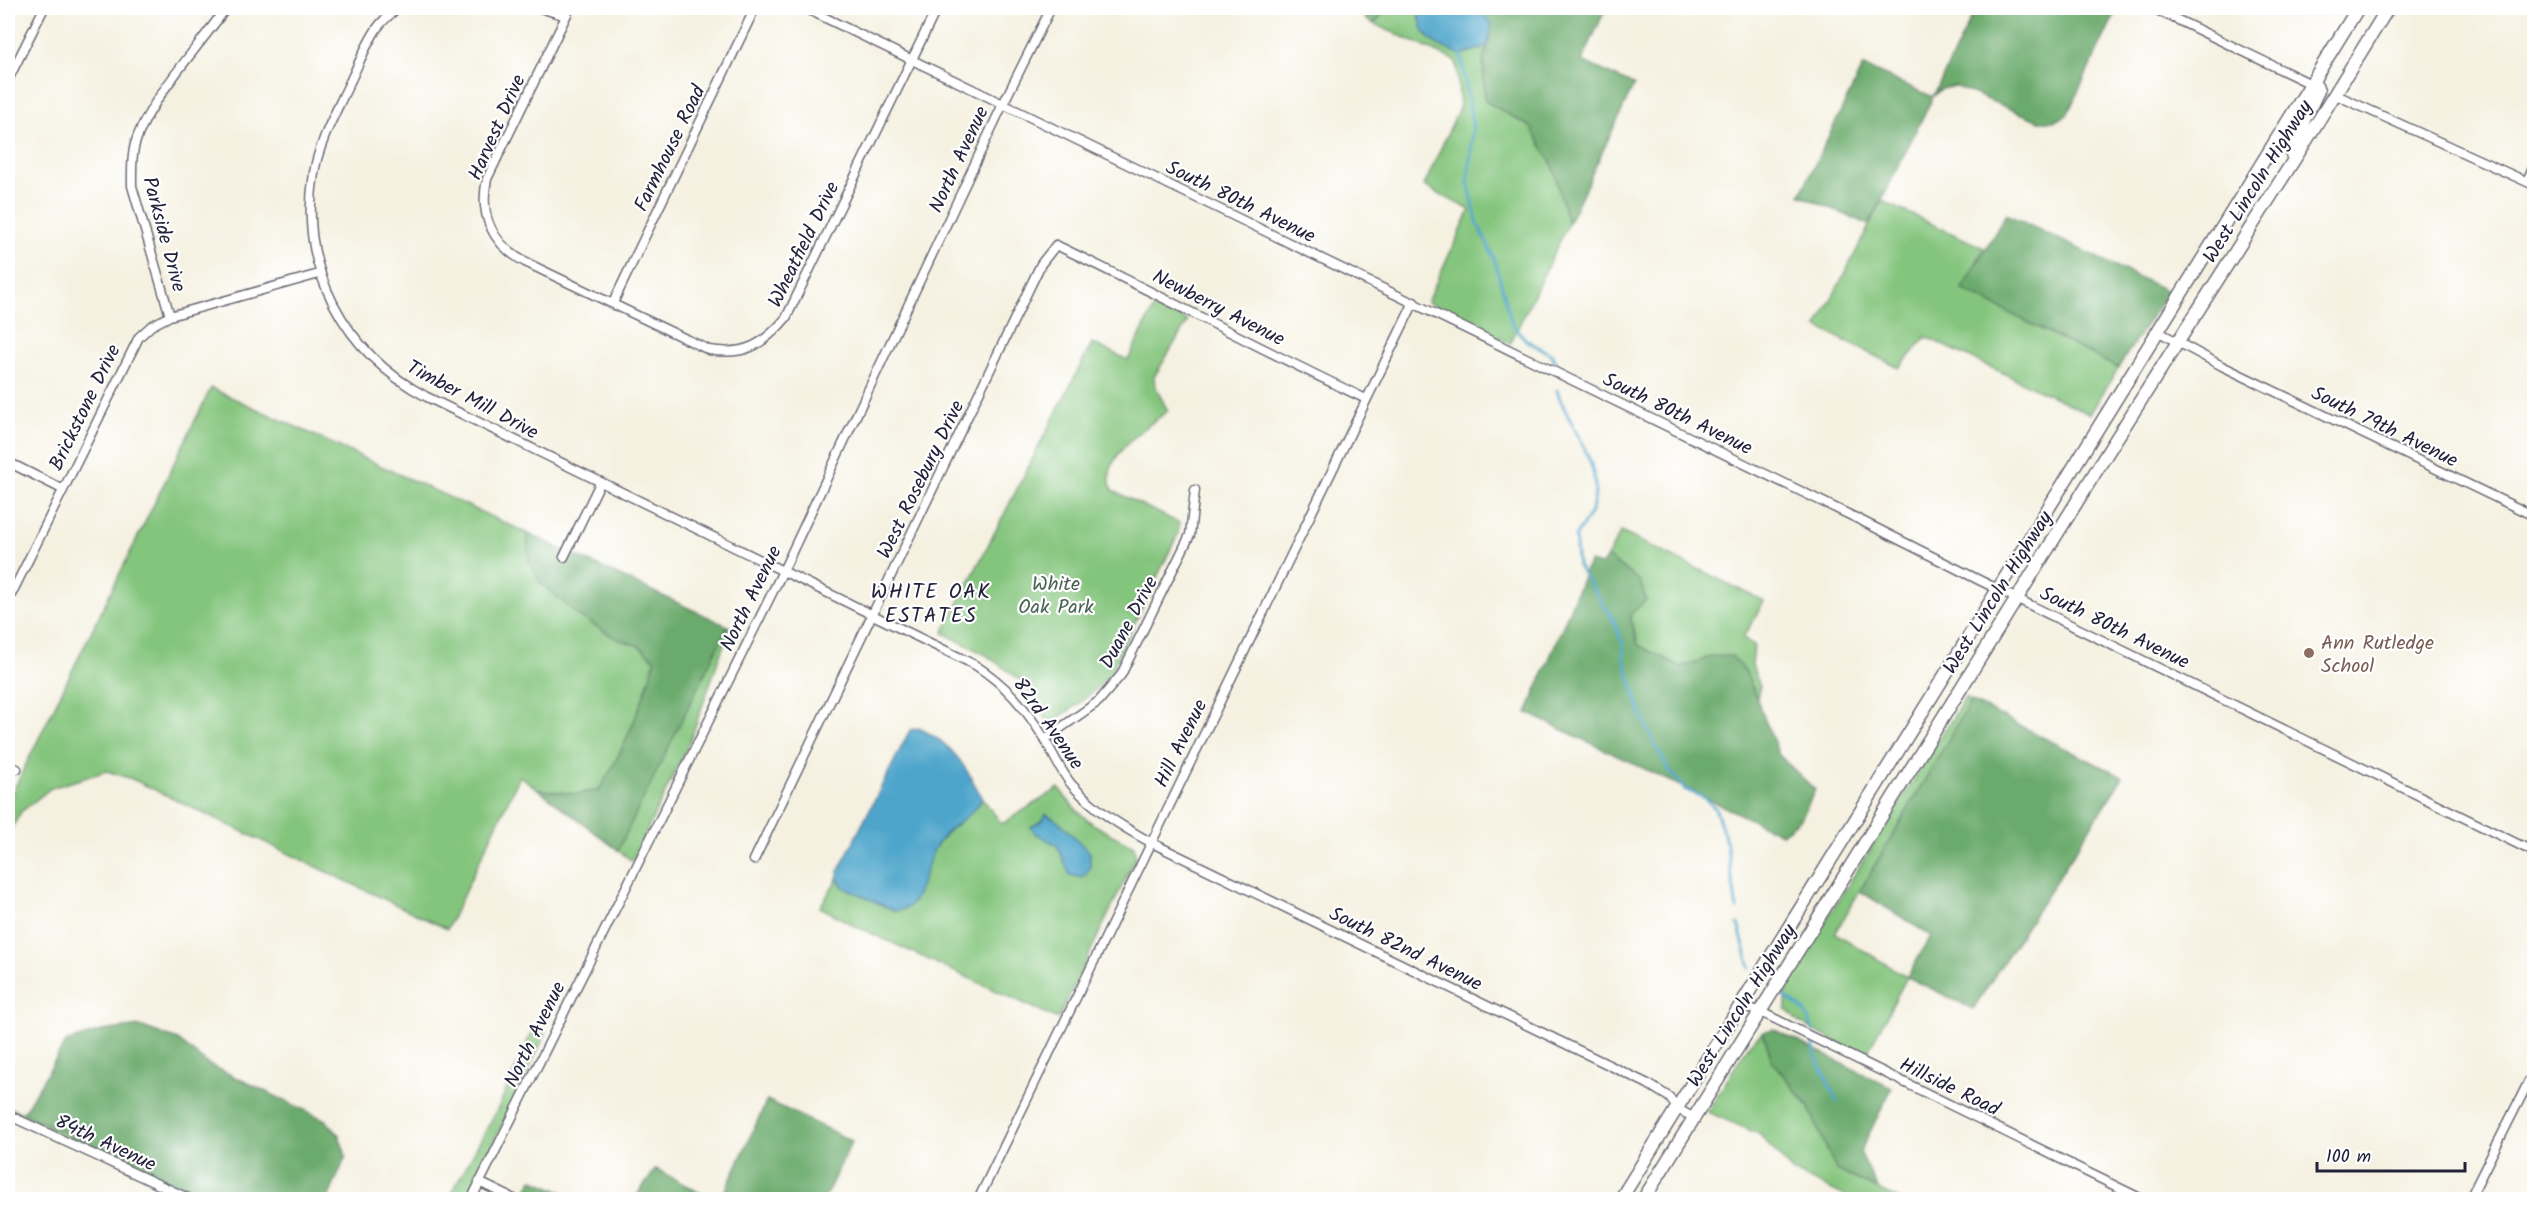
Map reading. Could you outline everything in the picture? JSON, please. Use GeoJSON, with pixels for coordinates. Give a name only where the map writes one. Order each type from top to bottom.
{"type":"FeatureCollection","features":[{"type":"Feature","properties":{"kind":"main road","name":"West Lincoln Highway"},"geometry":{"type":"LineString","coordinates":[[1620,1200],[2358,8]]}},
{"type":"Feature","properties":{"kind":"main road","name":"West Lincoln Highway"},"geometry":{"type":"LineString","coordinates":[[1643,1200],[2017,597],[2388,8]]}},
{"type":"Feature","properties":{"kind":"main road"},"geometry":{"type":"LineString","coordinates":[[2284,176],[2304,120],[2318,91],[2316,86],[2311,84]]}},
{"type":"Feature","properties":{"kind":"street"},"geometry":{"type":"LineString","coordinates":[[8,80],[44,8]]}},
{"type":"Feature","properties":{"kind":"street","name":"Parkside Drive"},"geometry":{"type":"LineString","coordinates":[[170,316],[132,186],[132,164],[136,143],[157,102],[226,8]]}},
{"type":"Feature","properties":{"kind":"street","name":"Timber Mill Drive"},"geometry":{"type":"LineString","coordinates":[[397,8],[378,27],[322,144],[314,172],[311,208],[319,274],[331,302],[346,327],[366,352],[401,382],[427,397],[783,571]]}},
{"type":"Feature","properties":{"kind":"street"},"geometry":{"type":"LineString","coordinates":[[540,8],[566,16]]}},
{"type":"Feature","properties":{"kind":"street","name":"Harvest Drive"},"geometry":{"type":"LineString","coordinates":[[570,8],[491,169],[485,187],[484,206],[490,229],[511,253],[613,303]]}},
{"type":"Feature","properties":{"kind":"street","name":"Farmhouse Road"},"geometry":{"type":"LineString","coordinates":[[613,303],[755,8]]}},
{"type":"Feature","properties":{"kind":"street","name":"South 80th Avenue"},"geometry":{"type":"LineString","coordinates":[[806,8],[1414,302],[2535,852]]}},
{"type":"Feature","properties":{"kind":"street","name":"Wheatfield Drive"},"geometry":{"type":"LineString","coordinates":[[613,303],[709,350],[728,353],[754,348],[772,334],[786,318],[937,8]]}},
{"type":"Feature","properties":{"kind":"street","name":"North Avenue"},"geometry":{"type":"LineString","coordinates":[[471,1200],[783,571],[1003,104],[1051,8]]}},
{"type":"Feature","properties":{"kind":"street"},"geometry":{"type":"LineString","coordinates":[[2153,8],[2311,84]]}},
{"type":"Feature","properties":{"kind":"street"},"geometry":{"type":"LineString","coordinates":[[2334,94],[2531,183],[2535,165]]}},
{"type":"Feature","properties":{"kind":"street","name":"Newberry Avenue"},"geometry":{"type":"LineString","coordinates":[[1056,245],[1164,296],[1226,331],[1366,399]]}},
{"type":"Feature","properties":{"kind":"street","name":"West Rosebury Drive"},"geometry":{"type":"LineString","coordinates":[[754,860],[1041,264],[1056,245]]}},
{"type":"Feature","properties":{"kind":"street","name":"Brickstone Drive"},"geometry":{"type":"LineString","coordinates":[[8,601],[139,337],[151,326],[170,316],[319,274]]}},
{"type":"Feature","properties":{"kind":"street","name":"Hill Avenue"},"geometry":{"type":"LineString","coordinates":[[978,1200],[1414,302]]}},
{"type":"Feature","properties":{"kind":"street","name":"South 79th Avenue"},"geometry":{"type":"LineString","coordinates":[[2157,331],[2222,366],[2535,516]]}},
{"type":"Feature","properties":{"kind":"street"},"geometry":{"type":"LineString","coordinates":[[8,462],[62,489]]}},
{"type":"Feature","properties":{"kind":"street"},"geometry":{"type":"LineString","coordinates":[[564,557],[600,483]]}},
{"type":"Feature","properties":{"kind":"street","name":"Duane Drive"},"geometry":{"type":"LineString","coordinates":[[1045,739],[1099,700],[1121,675],[1190,535],[1195,490]]}},
{"type":"Feature","properties":{"kind":"street","name":"82rd Avenue"},"geometry":{"type":"LineString","coordinates":[[783,571],[975,665],[1000,681],[1027,713],[1071,783],[1091,805],[1113,822],[1150,842]]}},
{"type":"Feature","properties":{"kind":"street"},"geometry":{"type":"LineString","coordinates":[[8,765],[17,769]]}},
{"type":"Feature","properties":{"kind":"street","name":"South 82nd Avenue"},"geometry":{"type":"LineString","coordinates":[[1150,842],[1648,1084],[1669,1097],[1678,1109],[1694,1118]]}},
{"type":"Feature","properties":{"kind":"street","name":"Hillside Road"},"geometry":{"type":"LineString","coordinates":[[1740,1005],[1759,1011],[2144,1200]]}},
{"type":"Feature","properties":{"kind":"street"},"geometry":{"type":"LineString","coordinates":[[2469,1200],[2535,1071]]}},
{"type":"Feature","properties":{"kind":"street","name":"84th Avenue"},"geometry":{"type":"LineString","coordinates":[[8,1115],[192,1200]]}},
{"type":"Feature","properties":{"kind":"street"},"geometry":{"type":"LineString","coordinates":[[479,1182],[516,1200]]}},
{"type":"Feature","properties":{"kind":"green space"},"geometry":{"type":"Polygon","coordinates":[[[1371,8],[1387,8],[1374,24],[1365,19],[1371,8]]]}},
{"type":"Feature","properties":{"kind":"green space"},"geometry":{"type":"Polygon","coordinates":[[[1387,8],[1418,8],[1419,18],[1461,55],[1487,46],[1483,60],[1485,101],[1531,127],[1553,166],[1568,224],[1510,344],[1427,302],[1470,210],[1424,186],[1460,106],[1456,61],[1374,24],[1387,8]]]}},
{"type":"Feature","properties":{"kind":"green space"},"geometry":{"type":"Polygon","coordinates":[[[1479,8],[1606,8],[1582,61],[1634,85],[1568,224],[1553,166],[1531,127],[1485,101],[1483,60],[1490,40],[1479,8]]]}},
{"type":"Feature","properties":{"kind":"green space"},"geometry":{"type":"Polygon","coordinates":[[[1976,8],[2118,8],[2067,115],[2055,121],[2039,121],[1955,86],[1941,89],[1933,97],[1976,8]]]}},
{"type":"Feature","properties":{"kind":"green space"},"geometry":{"type":"Polygon","coordinates":[[[1863,66],[1933,97],[1869,225],[1800,195],[1863,66]]]}},
{"type":"Feature","properties":{"kind":"green space"},"geometry":{"type":"Polygon","coordinates":[[[1882,201],[1984,248],[1962,289],[2118,368],[2090,414],[1926,337],[1899,368],[1817,327],[1882,201]]]}},
{"type":"Feature","properties":{"kind":"green space"},"geometry":{"type":"Polygon","coordinates":[[[2006,214],[2168,291],[2118,368],[1962,289],[2006,214]]]}},
{"type":"Feature","properties":{"kind":"green space","name":"White Oak Park"},"geometry":{"type":"Polygon","coordinates":[[[1156,303],[1188,321],[1154,377],[1155,386],[1168,411],[1126,445],[1111,468],[1110,479],[1113,491],[1179,523],[1178,534],[1110,674],[1082,702],[1049,723],[1023,682],[986,655],[943,633],[1092,343],[1128,360],[1156,303]]]}},
{"type":"Feature","properties":{"kind":"green space"},"geometry":{"type":"Polygon","coordinates":[[[211,388],[527,533],[529,561],[615,638],[639,646],[656,660],[632,727],[599,790],[577,794],[539,790],[520,776],[447,929],[132,779],[107,771],[51,788],[21,812],[8,835],[8,801],[211,388]]]}},
{"type":"Feature","properties":{"kind":"green space"},"geometry":{"type":"Polygon","coordinates":[[[1621,532],[1764,601],[1743,638],[1754,645],[1752,665],[1760,687],[1757,698],[1746,672],[1714,656],[1681,667],[1638,645],[1630,615],[1607,557],[1621,532]]]}},
{"type":"Feature","properties":{"kind":"green space"},"geometry":{"type":"Polygon","coordinates":[[[527,533],[728,626],[618,850],[539,790],[577,794],[599,790],[632,727],[655,660],[639,646],[615,638],[579,616],[540,582],[529,561],[527,533]]]}},
{"type":"Feature","properties":{"kind":"green space"},"geometry":{"type":"Polygon","coordinates":[[[1607,557],[1640,581],[1646,600],[1630,615],[1638,645],[1681,667],[1714,656],[1732,656],[1746,672],[1779,755],[1815,790],[1801,819],[1781,834],[1527,713],[1589,562],[1602,565],[1607,557]]]}},
{"type":"Feature","properties":{"kind":"green space"},"geometry":{"type":"Polygon","coordinates":[[[727,626],[730,627],[690,741],[632,861],[618,850],[727,626]]]}},
{"type":"Feature","properties":{"kind":"green space"},"geometry":{"type":"Polygon","coordinates":[[[1965,698],[1971,701],[1835,933],[1907,977],[1865,1057],[1798,1022],[1786,1009],[1786,984],[1965,698]]]}},
{"type":"Feature","properties":{"kind":"green space"},"geometry":{"type":"Polygon","coordinates":[[[1971,701],[2123,777],[1973,1009],[1907,977],[1931,936],[1860,891],[1971,701]]]}},
{"type":"Feature","properties":{"kind":"green space"},"geometry":{"type":"Polygon","coordinates":[[[1059,788],[1075,809],[1092,823],[1134,846],[1136,857],[1058,1019],[853,925],[820,907],[837,879],[844,887],[913,903],[927,864],[941,837],[952,825],[972,812],[982,798],[1002,824],[1059,788]]]}},
{"type":"Feature","properties":{"kind":"green space"},"geometry":{"type":"Polygon","coordinates":[[[140,1026],[178,1040],[208,1064],[326,1120],[339,1135],[346,1156],[328,1199],[244,1197],[242,1199],[211,1199],[23,1113],[66,1042],[101,1031],[140,1026]]]}},
{"type":"Feature","properties":{"kind":"green space"},"geometry":{"type":"Polygon","coordinates":[[[534,1027],[546,1033],[467,1199],[448,1200],[499,1106],[534,1027]]]}},
{"type":"Feature","properties":{"kind":"green space"},"geometry":{"type":"Polygon","coordinates":[[[1773,1029],[1892,1088],[1860,1152],[1878,1189],[1836,1170],[1808,1106],[1772,1061],[1763,1032],[1773,1029]]]}},
{"type":"Feature","properties":{"kind":"green space"},"geometry":{"type":"Polygon","coordinates":[[[1763,1032],[1772,1061],[1808,1106],[1836,1170],[1899,1199],[1848,1199],[1792,1171],[1759,1134],[1707,1112],[1750,1043],[1763,1032]]]}},
{"type":"Feature","properties":{"kind":"green space"},"geometry":{"type":"Polygon","coordinates":[[[767,1100],[852,1141],[824,1199],[722,1198],[767,1100]]]}},
{"type":"Feature","properties":{"kind":"green space"},"geometry":{"type":"Polygon","coordinates":[[[8,1107],[211,1199],[199,1199],[8,1110],[8,1107]]]}},
{"type":"Feature","properties":{"kind":"green space"},"geometry":{"type":"Polygon","coordinates":[[[656,1169],[711,1199],[634,1199],[656,1169]]]}},
{"type":"Feature","properties":{"kind":"green space"},"geometry":{"type":"Polygon","coordinates":[[[532,1179],[578,1199],[523,1199],[532,1179]]]}},
{"type":"Feature","properties":{"kind":"water"},"geometry":{"type":"Polygon","coordinates":[[[1418,8],[1479,8],[1492,25],[1487,46],[1461,55],[1436,43],[1422,28],[1418,8]]]}},
{"type":"Feature","properties":{"kind":"water"},"geometry":{"type":"Polygon","coordinates":[[[919,728],[949,748],[970,775],[982,798],[973,811],[940,840],[912,904],[895,911],[843,887],[837,879],[839,870],[910,730],[919,728]]]}},
{"type":"Feature","properties":{"kind":"water"},"geometry":{"type":"Polygon","coordinates":[[[1046,814],[1064,826],[1090,852],[1090,868],[1083,878],[1070,875],[1057,845],[1035,833],[1031,827],[1042,821],[1046,814]]]}},
{"type":"Feature","properties":{"kind":"waterway"},"geometry":{"type":"LineString","coordinates":[[1461,55],[1473,128],[1468,182],[1478,225],[1494,258],[1512,324],[1526,340],[1552,355],[1555,362]]}},
{"type":"Feature","properties":{"kind":"waterway"},"geometry":{"type":"LineString","coordinates":[[1557,390],[1590,462],[1594,477],[1595,493],[1592,509],[1575,537],[1578,566],[1613,619],[1623,644],[1624,658],[1641,714],[1667,767],[1684,789],[1703,797],[1715,808],[1726,841],[1737,909]]}},
{"type":"Feature","properties":{"kind":"waterway"},"geometry":{"type":"LineString","coordinates":[[1738,924],[1750,968]]}},
{"type":"Feature","properties":{"kind":"waterway"},"geometry":{"type":"LineString","coordinates":[[1781,994],[1805,1011],[1813,1031]]}},
{"type":"Feature","properties":{"kind":"waterway"},"geometry":{"type":"LineString","coordinates":[[1814,1044],[1815,1054],[1837,1102]]}},
{"type":"Feature","properties":{"kind":"place","name":"Ann Rutledge School"},"geometry":{"type":"Point","coordinates":[2309,653]}},
{"type":"Feature","properties":{"kind":"district","name":"WHITE OAK ESTATES"},"geometry":{"type":"Point","coordinates":[931,603]}}]}
